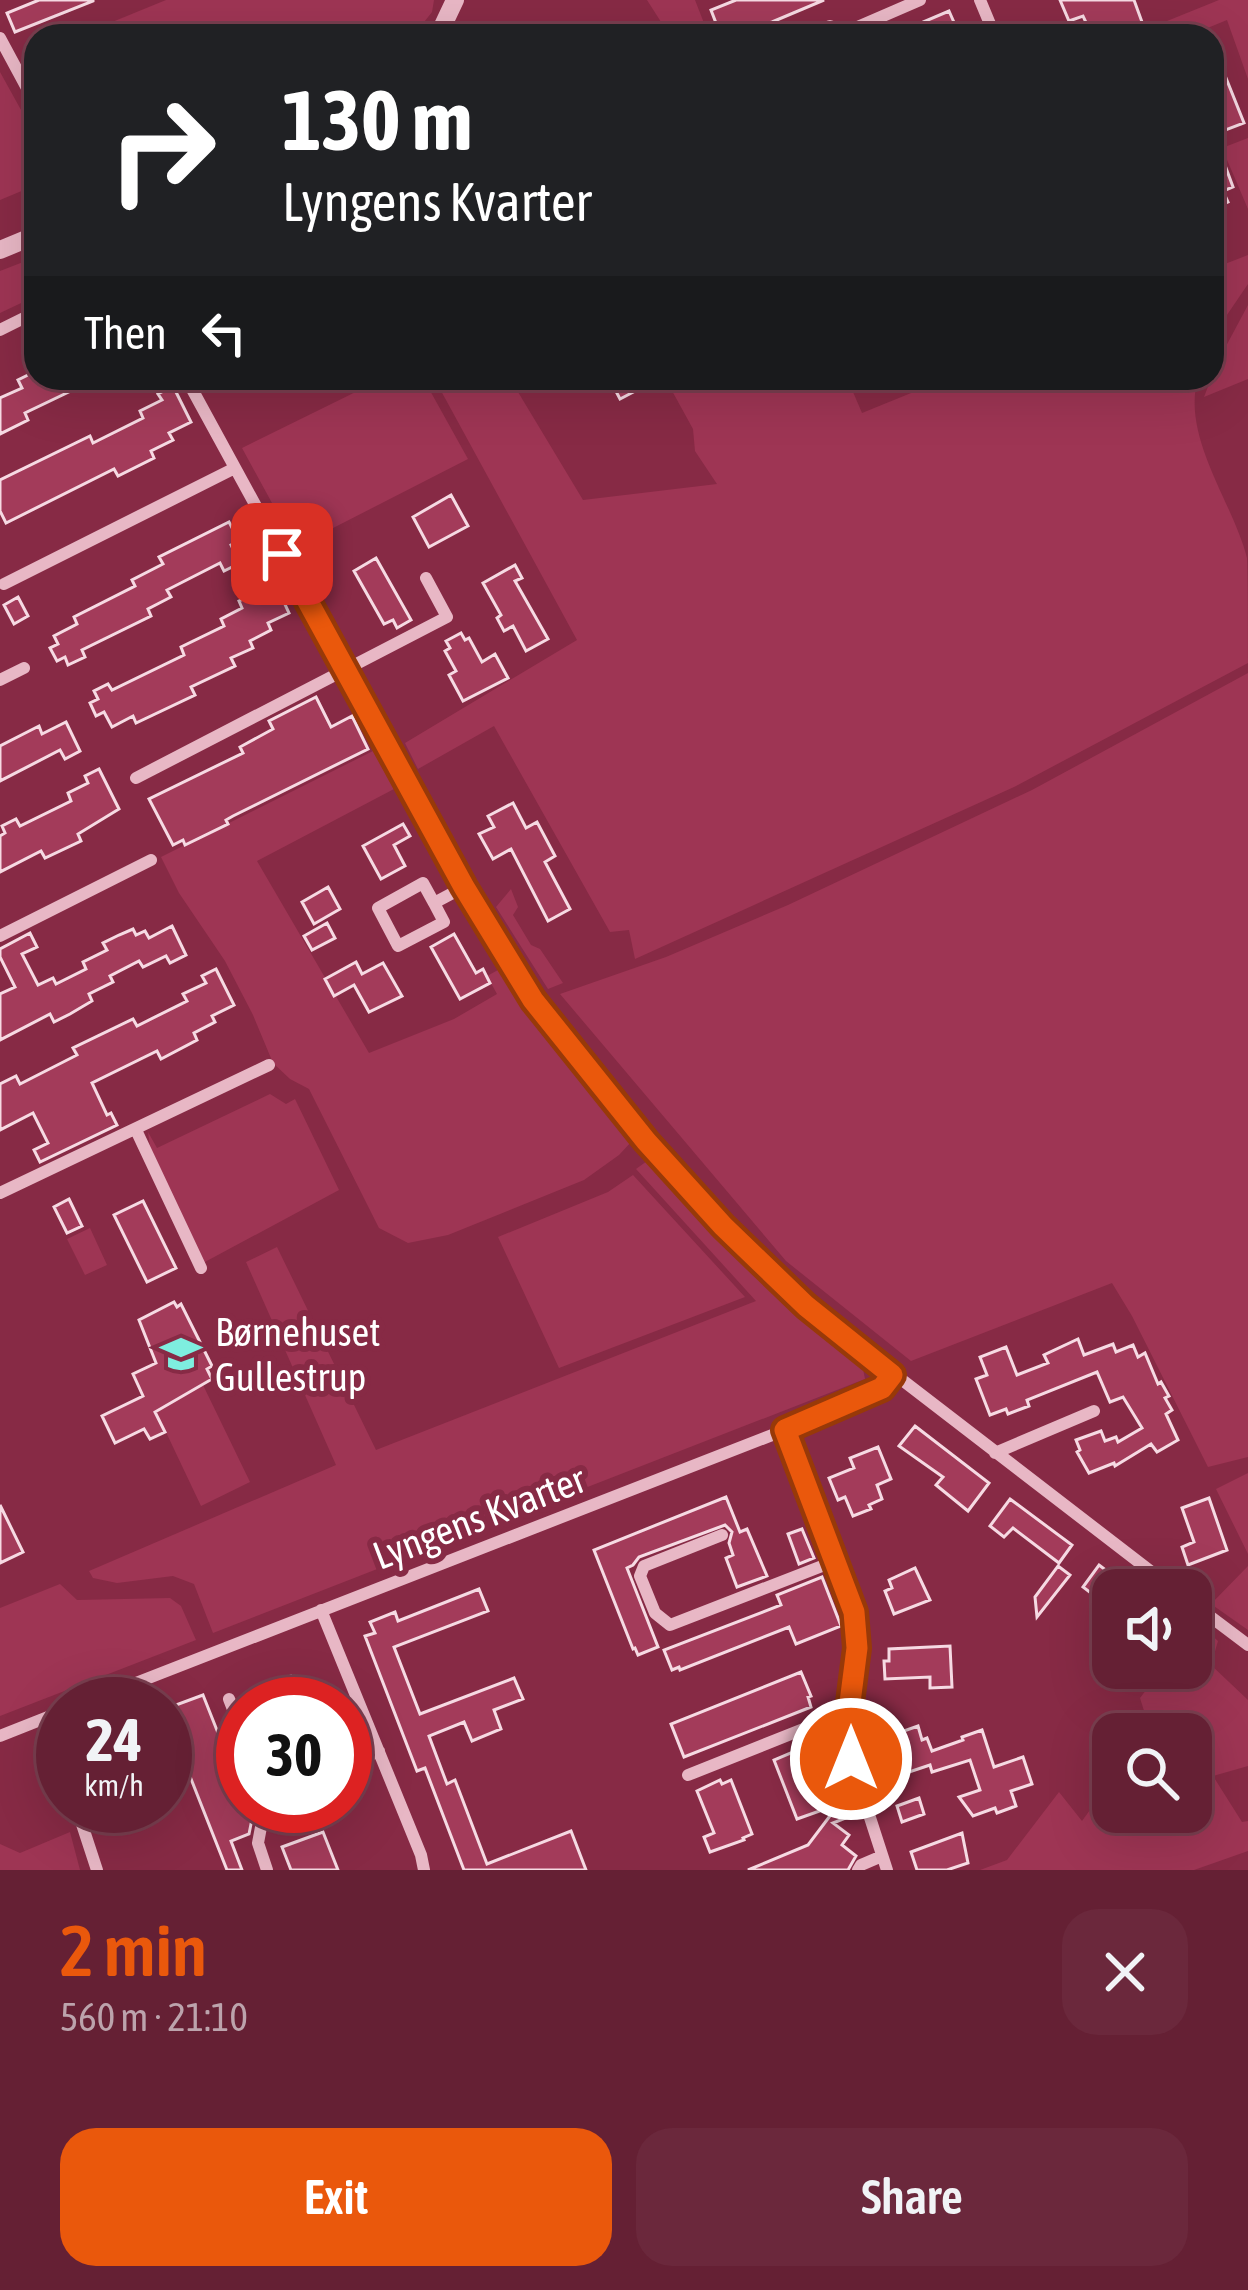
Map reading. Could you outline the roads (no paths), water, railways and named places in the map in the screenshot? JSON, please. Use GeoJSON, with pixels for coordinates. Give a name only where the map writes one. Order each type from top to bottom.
{"type":"FeatureCollection","features":[{"type":"Feature","properties":{"kind":"street"},"geometry":{"type":"LineString","coordinates":[[864,24],[920,0]]}},
{"type":"Feature","properties":{"kind":"street"},"geometry":{"type":"LineString","coordinates":[[0,38],[24,83]]}},
{"type":"Feature","properties":{"kind":"street"},"geometry":{"type":"LineString","coordinates":[[193,390],[464,887],[533,1000],[646,1141],[723,1226],[806,1306],[1147,1569]]}},
{"type":"Feature","properties":{"kind":"street"},"geometry":{"type":"LineString","coordinates":[[4,584],[235,468]]}},
{"type":"Feature","properties":{"kind":"street"},"geometry":{"type":"LineString","coordinates":[[136,778],[447,617],[426,578]]}},
{"type":"Feature","properties":{"kind":"street"},"geometry":{"type":"LineString","coordinates":[[0,680],[24,668]]}},
{"type":"Feature","properties":{"kind":"street"},"geometry":{"type":"LineString","coordinates":[[0,936],[151,860]]}},
{"type":"Feature","properties":{"kind":"street"},"geometry":{"type":"LineString","coordinates":[[423,884],[434,903],[444,922],[398,946],[378,908],[423,884]]}},
{"type":"Feature","properties":{"kind":"street"},"geometry":{"type":"LineString","coordinates":[[434,903],[464,887]]}},
{"type":"Feature","properties":{"kind":"street"},"geometry":{"type":"LineString","coordinates":[[0,1193],[269,1065]]}},
{"type":"Feature","properties":{"kind":"street"},"geometry":{"type":"LineString","coordinates":[[136,1130],[201,1268]]}},
{"type":"Feature","properties":{"kind":"street","name":"Lyngens Kvarter"},"geometry":{"type":"LineString","coordinates":[[151,1677],[785,1430],[882,1388],[892,1375]]}},
{"type":"Feature","properties":{"kind":"street"},"geometry":{"type":"LineString","coordinates":[[995,1453],[1094,1412]]}},
{"type":"Feature","properties":{"kind":"street"},"geometry":{"type":"LineString","coordinates":[[785,1430],[854,1612],[848,1718],[851,1759],[885,1863],[861,1865],[858,1870]]}},
{"type":"Feature","properties":{"kind":"street"},"geometry":{"type":"LineString","coordinates":[[722,1535],[644,1566],[640,1576],[655,1613],[670,1625],[835,1561]]}},
{"type":"Feature","properties":{"kind":"street"},"geometry":{"type":"LineString","coordinates":[[321,1610],[424,1870]]}},
{"type":"Feature","properties":{"kind":"street"},"geometry":{"type":"LineString","coordinates":[[1212,1618],[1248,1645]]}},
{"type":"Feature","properties":{"kind":"street"},"geometry":{"type":"LineString","coordinates":[[688,1775],[821,1722],[848,1718]]}},
{"type":"Feature","properties":{"kind":"street"},"geometry":{"type":"LineString","coordinates":[[0,1736],[36,1722]]}},
{"type":"Feature","properties":{"kind":"street"},"geometry":{"type":"LineString","coordinates":[[372,1754],[379,1751]]}},
{"type":"Feature","properties":{"kind":"street"},"geometry":{"type":"LineString","coordinates":[[85,1833],[97,1870]]}},
{"type":"Feature","properties":{"kind":"street"},"geometry":{"type":"LineString","coordinates":[[260,1833],[258,1844],[267,1870]]}},
{"type":"Feature","properties":{"kind":"place","name":"Børnehuset Gullestrup"},"geometry":{"type":"Point","coordinates":[181,1354]}}]}
